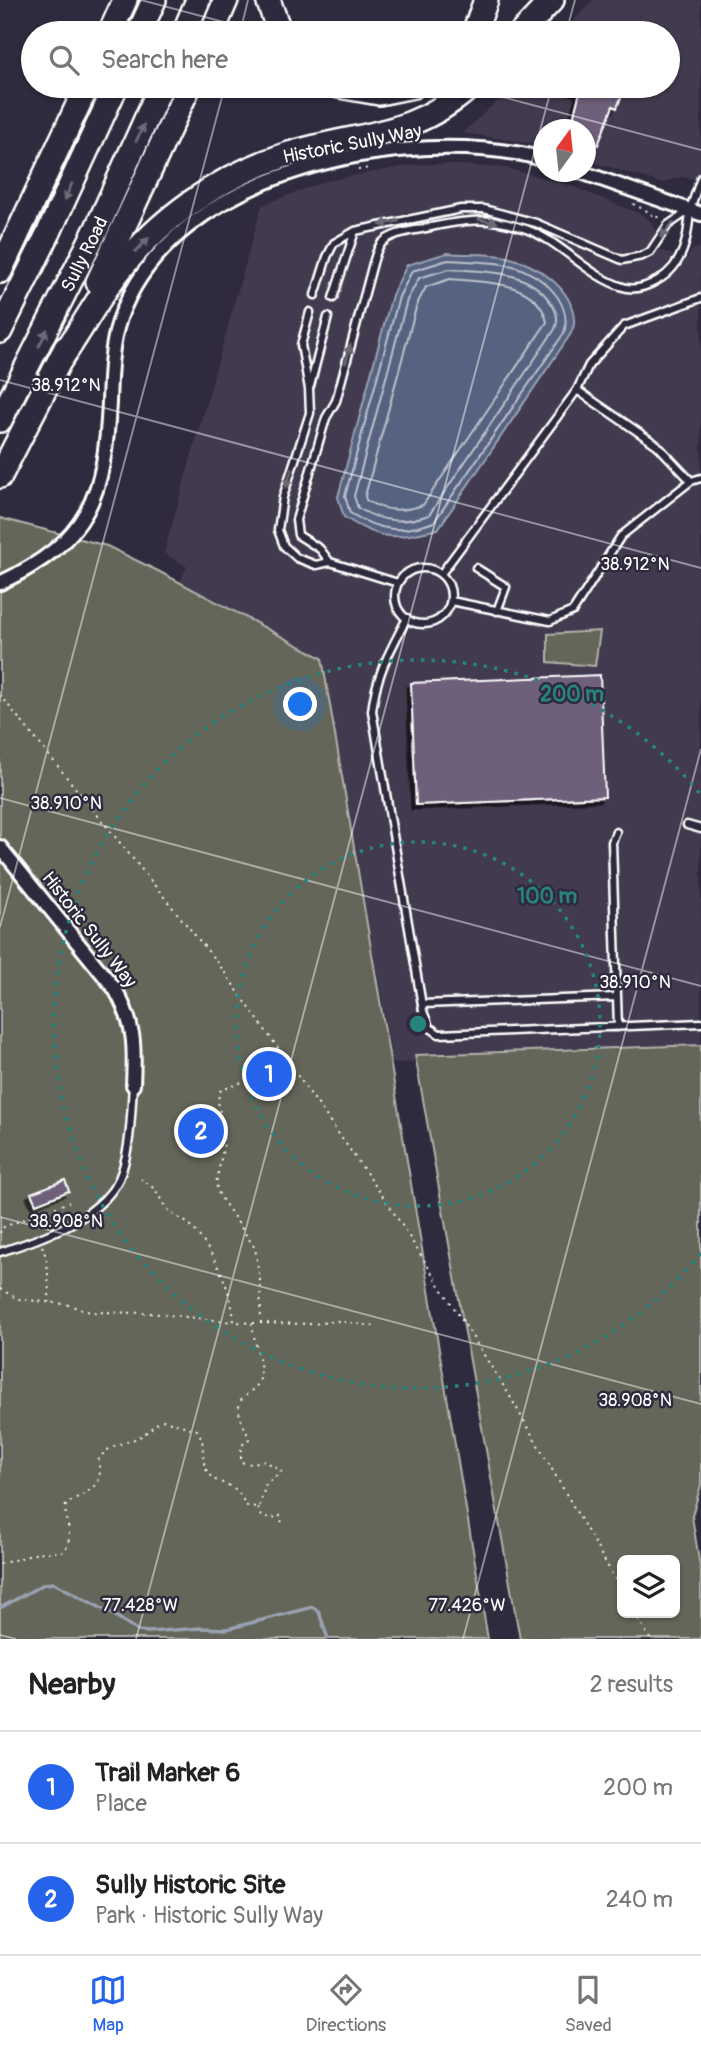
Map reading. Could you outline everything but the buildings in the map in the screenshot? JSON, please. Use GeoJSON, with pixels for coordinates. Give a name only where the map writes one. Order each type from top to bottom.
{"type":"FeatureCollection","features":[{"type":"Feature","properties":{"kind":"highway"},"geometry":{"type":"LineString","coordinates":[[115,21],[125,0]]}},
{"type":"Feature","properties":{"kind":"highway"},"geometry":{"type":"LineString","coordinates":[[144,21],[154,0]]}},
{"type":"Feature","properties":{"kind":"highway"},"geometry":{"type":"LineString","coordinates":[[189,21],[198,0]]}},
{"type":"Feature","properties":{"kind":"highway"},"geometry":{"type":"LineString","coordinates":[[217,21],[226,0]]}},
{"type":"Feature","properties":{"kind":"highway"},"geometry":{"type":"LineString","coordinates":[[268,0],[276,21]]}},
{"type":"Feature","properties":{"kind":"highway"},"geometry":{"type":"LineString","coordinates":[[478,21],[486,0]]}},
{"type":"Feature","properties":{"kind":"highway"},"geometry":{"type":"LineString","coordinates":[[532,21],[552,0]]}},
{"type":"Feature","properties":{"kind":"highway"},"geometry":{"type":"LineString","coordinates":[[0,271],[81,98]]}},
{"type":"Feature","properties":{"kind":"highway","name":"Sully Road"},"geometry":{"type":"LineString","coordinates":[[0,331],[55,220],[111,98]]}},
{"type":"Feature","properties":{"kind":"highway","name":"Sully Road"},"geometry":{"type":"LineString","coordinates":[[0,420],[97,228],[156,98]]}},
{"type":"Feature","properties":{"kind":"highway"},"geometry":{"type":"LineString","coordinates":[[0,475],[128,221],[184,98]]}},
{"type":"Feature","properties":{"kind":"highway"},"geometry":{"type":"LineString","coordinates":[[60,360],[128,259],[154,232],[196,200],[245,172],[285,155],[410,125],[455,98]]}},
{"type":"Feature","properties":{"kind":"street","name":"Historic Sully Way"},"geometry":{"type":"LineString","coordinates":[[0,583],[25,571],[53,552],[77,527],[89,509],[101,480],[106,451],[110,369],[121,316],[136,285],[154,259],[189,226],[221,204],[272,178],[379,153],[415,148],[455,147],[512,152],[533,161]]}},
{"type":"Feature","properties":{"kind":"street"},"geometry":{"type":"LineString","coordinates":[[596,177],[697,214]]}},
{"type":"Feature","properties":{"kind":"street","name":"Historic Sully Way"},"geometry":{"type":"LineString","coordinates":[[0,847],[115,989],[127,1010],[134,1034],[133,1085]]}},
{"type":"Feature","properties":{"kind":"lane"},"geometry":{"type":"LineString","coordinates":[[330,562],[320,549],[298,535],[296,520],[326,418],[336,401],[373,263],[381,244],[394,235],[460,220],[480,219],[526,229],[553,242],[601,276],[625,288],[646,287],[675,267],[697,214],[701,178]]}},
{"type":"Feature","properties":{"kind":"lane"},"geometry":{"type":"LineString","coordinates":[[315,295],[334,243],[355,231],[461,209],[484,209],[536,223],[622,260],[650,252],[668,225],[697,214]]}},
{"type":"Feature","properties":{"kind":"lane"},"geometry":{"type":"LineString","coordinates":[[333,298],[355,231]]}},
{"type":"Feature","properties":{"kind":"lane"},"geometry":{"type":"LineString","coordinates":[[441,574],[577,390],[589,365],[624,326],[701,298]]}},
{"type":"Feature","properties":{"kind":"lane"},"geometry":{"type":"LineString","coordinates":[[310,312],[300,345],[309,389],[310,413],[283,497],[278,530],[284,545],[298,558],[316,565],[330,562],[398,583]]}},
{"type":"Feature","properties":{"kind":"lane"},"geometry":{"type":"LineString","coordinates":[[309,389],[328,317]]}},
{"type":"Feature","properties":{"kind":"lane"},"geometry":{"type":"LineString","coordinates":[[577,390],[657,445],[691,481]]}},
{"type":"Feature","properties":{"kind":"lane"},"geometry":{"type":"LineString","coordinates":[[310,413],[326,418]]}},
{"type":"Feature","properties":{"kind":"lane"},"geometry":{"type":"LineString","coordinates":[[451,601],[550,621],[573,611],[621,536],[691,481],[701,478]]}},
{"type":"Feature","properties":{"kind":"lane"},"geometry":{"type":"LineString","coordinates":[[417,568],[434,569],[441,574],[450,586],[451,601],[448,610],[434,621],[425,623],[407,618],[397,606],[398,583],[417,568]]}},
{"type":"Feature","properties":{"kind":"lane"},"geometry":{"type":"LineString","coordinates":[[476,568],[506,587],[497,611]]}},
{"type":"Feature","properties":{"kind":"lane"},"geometry":{"type":"LineString","coordinates":[[407,618],[380,670],[372,711],[422,1004],[429,1027],[439,1034],[701,1023]]}},
{"type":"Feature","properties":{"kind":"lane"},"geometry":{"type":"LineString","coordinates":[[687,825],[701,829]]}},
{"type":"Feature","properties":{"kind":"lane"},"geometry":{"type":"LineString","coordinates":[[616,832],[612,842],[618,1027]]}},
{"type":"Feature","properties":{"kind":"lane"},"geometry":{"type":"LineString","coordinates":[[422,1004],[617,997]]}},
{"type":"Feature","properties":{"kind":"lane"},"geometry":{"type":"LineString","coordinates":[[0,1252],[58,1229],[87,1214],[110,1193],[121,1173],[129,1140],[133,1085]]}},
{"type":"Feature","properties":{"kind":"path"},"geometry":{"type":"LineString","coordinates":[[352,171],[378,166]]}},
{"type":"Feature","properties":{"kind":"path"},"geometry":{"type":"LineString","coordinates":[[0,695],[220,966],[389,1205],[508,1393],[617,1582]]}},
{"type":"Feature","properties":{"kind":"path"},"geometry":{"type":"LineString","coordinates":[[261,1322],[260,1280],[255,1248],[219,1195],[216,1184],[224,1143],[218,1100],[220,1091],[262,1074]]}},
{"type":"Feature","properties":{"kind":"path"},"geometry":{"type":"LineString","coordinates":[[141,1179],[156,1188],[171,1214],[192,1227],[209,1252],[225,1281],[234,1322]]}},
{"type":"Feature","properties":{"kind":"path"},"geometry":{"type":"LineString","coordinates":[[0,1233],[1,1228],[69,1202]]}},
{"type":"Feature","properties":{"kind":"path"},"geometry":{"type":"LineString","coordinates":[[45,1252],[48,1259],[47,1284],[50,1303]]}},
{"type":"Feature","properties":{"kind":"path"},"geometry":{"type":"LineString","coordinates":[[0,1289],[18,1299],[107,1314],[150,1313],[252,1323],[313,1324],[337,1321],[375,1325]]}},
{"type":"Feature","properties":{"kind":"path"},"geometry":{"type":"LineString","coordinates":[[252,1323],[261,1367],[258,1387],[241,1399],[239,1407],[249,1438],[241,1446],[242,1462],[248,1465],[264,1461],[280,1469],[281,1472],[266,1484],[259,1507],[262,1517],[272,1518],[279,1515],[283,1519],[281,1522]]}},
{"type":"Feature","properties":{"kind":"path"},"geometry":{"type":"LineString","coordinates":[[0,1563],[42,1552],[64,1552],[70,1528],[65,1512],[66,1505],[90,1492],[95,1486],[100,1466],[98,1461],[102,1453],[111,1446],[141,1435],[159,1421],[164,1420],[197,1430],[204,1444],[206,1472],[215,1480],[237,1490],[247,1506],[259,1507]]}},
{"type":"Feature","properties":{"kind":"path"},"geometry":{"type":"LineString","coordinates":[[638,1618],[650,1639]]}},
{"type":"Feature","properties":{"kind":"shaded area"},"geometry":{"type":"Polygon","coordinates":[[[593,0],[701,0],[701,180],[681,177],[661,183],[596,163],[596,119],[533,119],[533,144],[462,133],[501,98],[680,98],[680,21],[573,21],[593,0]]]}},
{"type":"Feature","properties":{"kind":"shaded area"},"geometry":{"type":"Polygon","coordinates":[[[412,165],[506,168],[533,175],[533,182],[566,184],[643,215],[651,222],[658,236],[657,249],[686,260],[692,250],[701,247],[701,1050],[393,1063],[322,658],[180,581],[187,567],[164,553],[262,205],[326,181],[412,165]]]}},
{"type":"Feature","properties":{"kind":"green space"},"geometry":{"type":"Polygon","coordinates":[[[0,518],[107,546],[322,658],[488,1639],[0,1639],[0,518]]]}},
{"type":"Feature","properties":{"kind":"green space"},"geometry":{"type":"Polygon","coordinates":[[[600,631],[595,666],[548,662],[548,634],[600,631]]]}},
{"type":"Feature","properties":{"kind":"green space"},"geometry":{"type":"Polygon","coordinates":[[[701,1045],[701,1485],[692,1516],[701,1573],[701,1639],[520,1639],[415,1055],[701,1045]]]}},
{"type":"Feature","properties":{"kind":"water"},"geometry":{"type":"Polygon","coordinates":[[[447,253],[507,257],[540,271],[560,287],[567,297],[572,308],[574,325],[570,335],[438,529],[399,536],[379,534],[344,517],[338,497],[392,295],[407,265],[447,253]]]}},
{"type":"Feature","properties":{"kind":"waterway"},"geometry":{"type":"LineString","coordinates":[[0,1608],[44,1584],[54,1583],[138,1631],[148,1632],[227,1629],[313,1607],[319,1612],[328,1639]]}},
{"type":"Feature","properties":{"kind":"place","name":"Trail Marker 6"},"geometry":{"type":"Point","coordinates":[269,1074]}},
{"type":"Feature","properties":{"kind":"place","name":"Sully Historic Site"},"geometry":{"type":"Point","coordinates":[201,1131]}}]}
